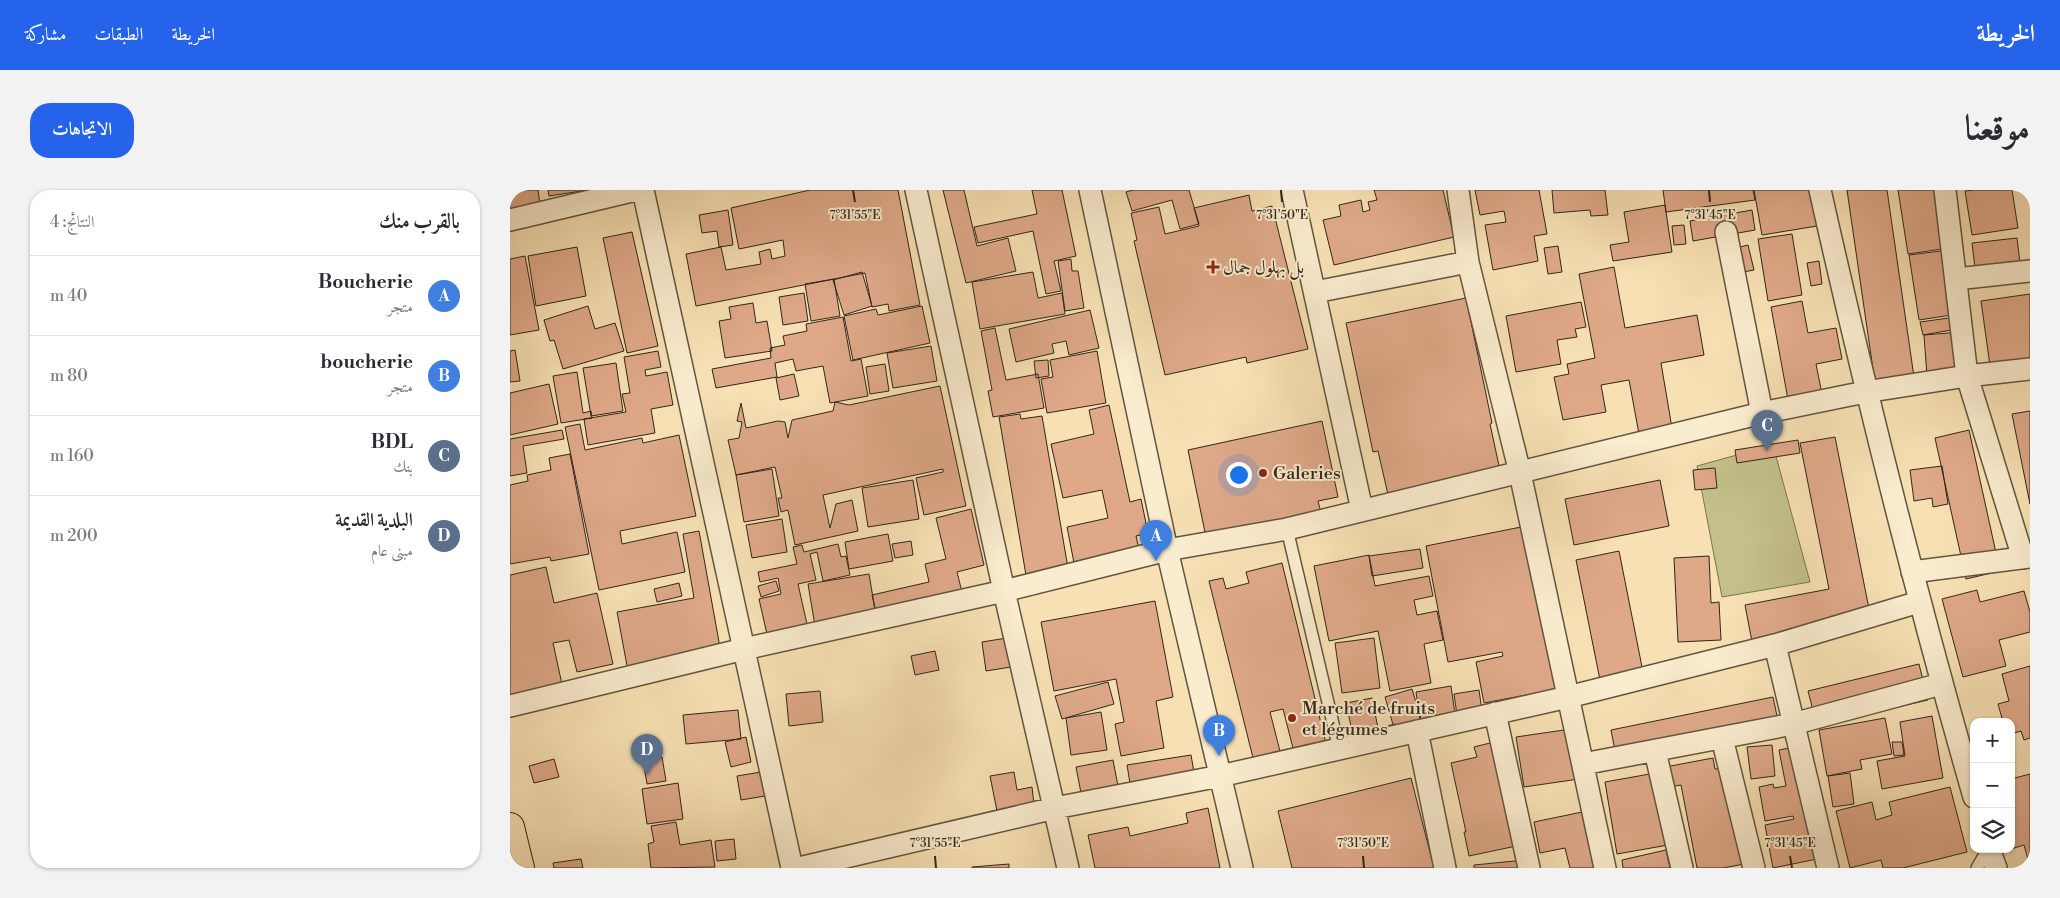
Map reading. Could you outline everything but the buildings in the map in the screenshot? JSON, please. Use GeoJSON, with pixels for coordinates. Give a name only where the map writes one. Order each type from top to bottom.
{"type":"FeatureCollection","features":[{"type":"Feature","properties":{"kind":"main road"},"geometry":{"type":"LineString","coordinates":[[510,827],[520,868]]}},
{"type":"Feature","properties":{"kind":"street"},"geometry":{"type":"LineString","coordinates":[[510,220],[636,190]]}},
{"type":"Feature","properties":{"kind":"street"},"geometry":{"type":"LineString","coordinates":[[643,190],[792,868]]}},
{"type":"Feature","properties":{"kind":"street"},"geometry":{"type":"LineString","coordinates":[[916,190],[1004,591],[1068,868]]}},
{"type":"Feature","properties":{"kind":"street"},"geometry":{"type":"LineString","coordinates":[[1090,190],[1167,550],[1242,868]]}},
{"type":"Feature","properties":{"kind":"street"},"geometry":{"type":"LineString","coordinates":[[1292,190],[1362,510]]}},
{"type":"Feature","properties":{"kind":"street"},"geometry":{"type":"LineString","coordinates":[[1458,190],[1468,262],[1520,473],[1605,868]]}},
{"type":"Feature","properties":{"kind":"street"},"geometry":{"type":"LineString","coordinates":[[1820,190],[1865,392],[1941,684],[1970,783]]}},
{"type":"Feature","properties":{"kind":"street"},"geometry":{"type":"LineString","coordinates":[[1912,572],[2027,557],[1967,376],[1945,190]]}},
{"type":"Feature","properties":{"kind":"street"},"geometry":{"type":"LineString","coordinates":[[1726,232],[1762,413]]}},
{"type":"Feature","properties":{"kind":"street"},"geometry":{"type":"LineString","coordinates":[[1315,292],[1468,262]]}},
{"type":"Feature","properties":{"kind":"street"},"geometry":{"type":"LineString","coordinates":[[1956,279],[2030,271]]}},
{"type":"Feature","properties":{"kind":"street"},"geometry":{"type":"LineString","coordinates":[[510,706],[744,649],[1004,591],[1167,550],[1287,529],[1762,413],[1865,392],[1967,376],[2030,369]]}},
{"type":"Feature","properties":{"kind":"street"},"geometry":{"type":"LineString","coordinates":[[799,868],[1055,808],[1220,776],[1568,697],[1775,644],[1919,602]]}},
{"type":"Feature","properties":{"kind":"street"},"geometry":{"type":"LineString","coordinates":[[1775,644],[1828,868]]}},
{"type":"Feature","properties":{"kind":"street"},"geometry":{"type":"LineString","coordinates":[[1583,764],[1793,724],[1941,684]]}},
{"type":"Feature","properties":{"kind":"street"},"geometry":{"type":"LineString","coordinates":[[1495,713],[1529,868]]}},
{"type":"Feature","properties":{"kind":"street"},"geometry":{"type":"LineString","coordinates":[[1417,731],[1445,868]]}},
{"type":"Feature","properties":{"kind":"street"},"geometry":{"type":"LineString","coordinates":[[1722,738],[1754,868]]}},
{"type":"Feature","properties":{"kind":"street"},"geometry":{"type":"LineString","coordinates":[[1655,751],[1682,868]]}},
{"type":"Feature","properties":{"kind":"street"},"geometry":{"type":"LineString","coordinates":[[1990,853],[1996,868]]}},
{"type":"Feature","properties":{"kind":"lane"},"geometry":{"type":"LineString","coordinates":[[1287,529],[1339,749]]}},
{"type":"Feature","properties":{"kind":"lane"},"geometry":{"type":"LineString","coordinates":[[1977,868],[1986,853]]}},
{"type":"Feature","properties":{"kind":"shaded area"},"geometry":{"type":"Polygon","coordinates":[[[1773,445],[1810,582],[1722,597],[1697,466],[1773,445]]]}},
{"type":"Feature","properties":{"kind":"place","name":"بل بهلول جمال"},"geometry":{"type":"Point","coordinates":[1213,267]}},
{"type":"Feature","properties":{"kind":"place","name":"BDL"},"geometry":{"type":"Point","coordinates":[1767,451]}},
{"type":"Feature","properties":{"kind":"place","name":"Galeries"},"geometry":{"type":"Point","coordinates":[1263,473]}},
{"type":"Feature","properties":{"kind":"place","name":"Boucherie"},"geometry":{"type":"Point","coordinates":[1156,561]}},
{"type":"Feature","properties":{"kind":"place","name":"Marché de fruits et légumes"},"geometry":{"type":"Point","coordinates":[1292,718]}},
{"type":"Feature","properties":{"kind":"place","name":"boucherie"},"geometry":{"type":"Point","coordinates":[1219,756]}},
{"type":"Feature","properties":{"kind":"place","name":"البلدية القديمة"},"geometry":{"type":"Point","coordinates":[647,775]}}]}
